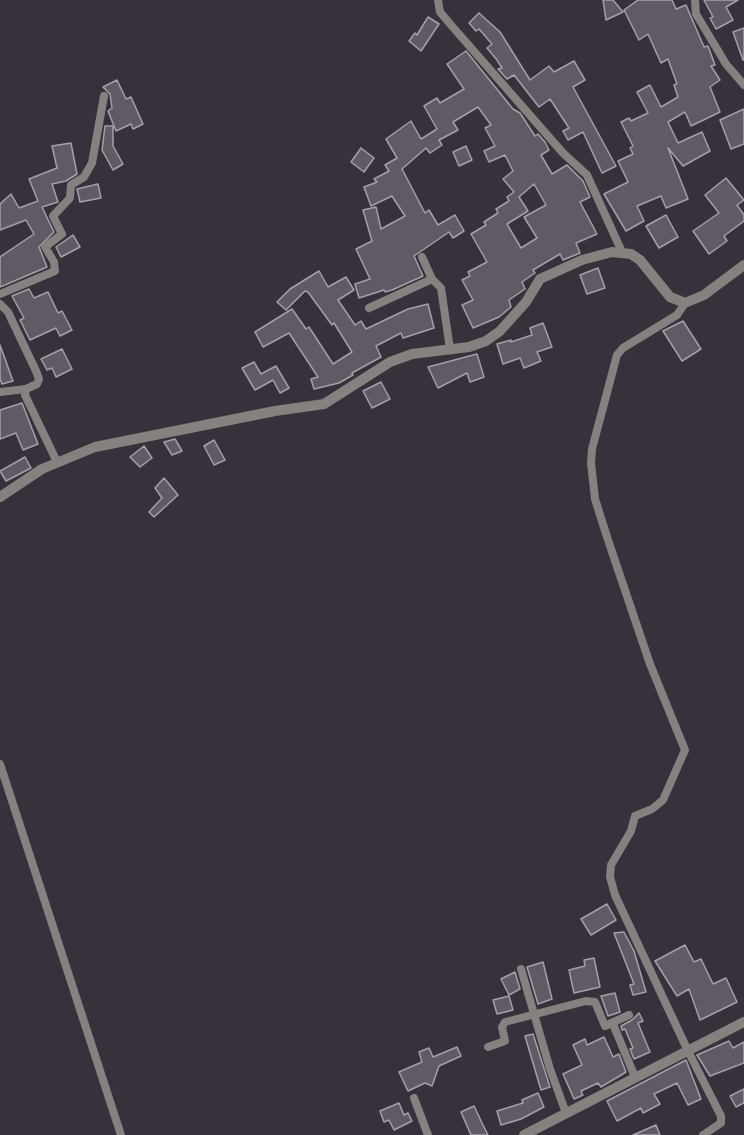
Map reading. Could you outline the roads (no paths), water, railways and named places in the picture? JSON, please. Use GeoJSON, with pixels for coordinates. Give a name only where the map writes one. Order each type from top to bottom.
{"type":"FeatureCollection","features":[{"type":"Feature","properties":{"kind":"street"},"geometry":{"type":"LineString","coordinates":[[438,0],[440,12],[451,25],[562,153],[587,175],[622,252]]}},
{"type":"Feature","properties":{"kind":"street"},"geometry":{"type":"LineString","coordinates":[[694,0],[696,14],[726,64],[744,85]]}},
{"type":"Feature","properties":{"kind":"street"},"geometry":{"type":"LineString","coordinates":[[0,294],[55,271],[54,262],[45,247],[62,234],[53,216],[69,198],[70,185],[84,177],[92,163],[104,96]]}},
{"type":"Feature","properties":{"kind":"street"},"geometry":{"type":"LineString","coordinates":[[0,497],[57,462],[95,447],[141,436],[324,404],[390,362],[412,354],[486,341],[500,331],[526,302],[540,279],[582,260],[622,252],[631,254],[640,260],[670,297],[685,303]]}},
{"type":"Feature","properties":{"kind":"street"},"geometry":{"type":"LineString","coordinates":[[422,257],[432,279],[441,288],[450,349]]}},
{"type":"Feature","properties":{"kind":"street"},"geometry":{"type":"LineString","coordinates":[[703,1135],[718,1126],[722,1119],[615,895],[610,877],[611,865],[631,831],[635,816],[663,800],[685,750],[650,664],[608,540],[595,499],[591,463],[592,448],[617,355],[623,348],[677,315],[685,303],[704,295],[744,265]]}},
{"type":"Feature","properties":{"kind":"street"},"geometry":{"type":"LineString","coordinates":[[369,308],[432,279]]}},
{"type":"Feature","properties":{"kind":"street"},"geometry":{"type":"LineString","coordinates":[[0,304],[8,312],[39,379],[37,384],[26,389],[0,392]]}},
{"type":"Feature","properties":{"kind":"street"},"geometry":{"type":"LineString","coordinates":[[26,389],[25,395],[57,462]]}},
{"type":"Feature","properties":{"kind":"street"},"geometry":{"type":"LineString","coordinates":[[0,764],[120,1135]]}},
{"type":"Feature","properties":{"kind":"street"},"geometry":{"type":"LineString","coordinates":[[521,969],[536,1013],[549,1069],[566,1113]]}},
{"type":"Feature","properties":{"kind":"street"},"geometry":{"type":"LineString","coordinates":[[488,1047],[505,1041],[502,1027],[505,1022],[592,1000],[596,1004],[604,1025],[613,1024],[629,1015]]}},
{"type":"Feature","properties":{"kind":"street"},"geometry":{"type":"LineString","coordinates":[[524,1135],[744,1022]]}},
{"type":"Feature","properties":{"kind":"street"},"geometry":{"type":"LineString","coordinates":[[613,1024],[635,1077]]}},
{"type":"Feature","properties":{"kind":"street"},"geometry":{"type":"LineString","coordinates":[[414,1098],[428,1135]]}}]}
